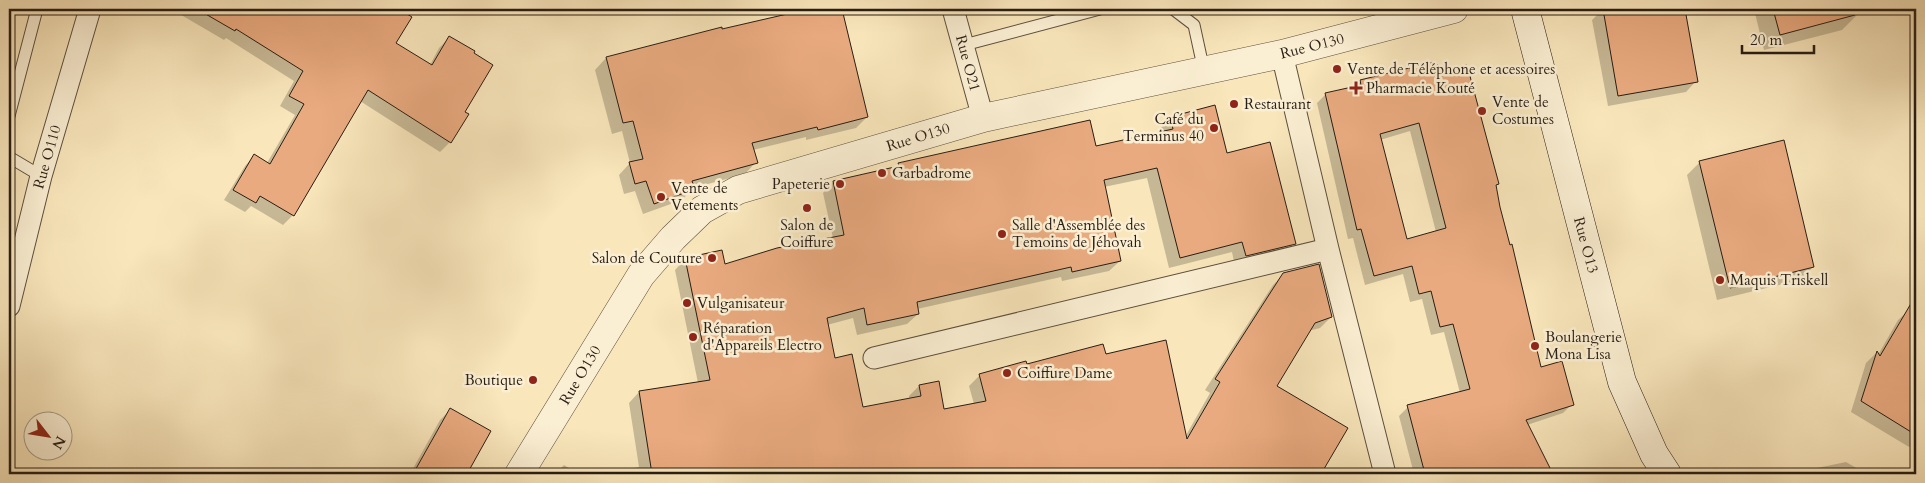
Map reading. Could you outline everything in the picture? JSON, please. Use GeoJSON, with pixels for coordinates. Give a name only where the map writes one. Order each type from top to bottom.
{"type":"FeatureCollection","features":[{"type":"Feature","properties":{"kind":"street","name":"Rue O110"},"geometry":{"type":"LineString","coordinates":[[9,306],[41,176],[90,9]]}},
{"type":"Feature","properties":{"kind":"street","name":"Rue O21"},"geometry":{"type":"LineString","coordinates":[[954,9],[983,118]]}},
{"type":"Feature","properties":{"kind":"street","name":"Rue O130"},"geometry":{"type":"LineString","coordinates":[[519,474],[641,275],[673,238],[702,210],[738,190],[983,118],[1282,54],[1454,9]]}},
{"type":"Feature","properties":{"kind":"street","name":"Rue O13"},"geometry":{"type":"LineString","coordinates":[[1525,9],[1622,382],[1654,454],[1667,474]]}},
{"type":"Feature","properties":{"kind":"street"},"geometry":{"type":"LineString","coordinates":[[1282,54],[1328,249],[1385,474]]}},
{"type":"Feature","properties":{"kind":"street"},"geometry":{"type":"LineString","coordinates":[[874,358],[1328,249]]}},
{"type":"Feature","properties":{"kind":"lane"},"geometry":{"type":"LineString","coordinates":[[9,116],[37,9]]}},
{"type":"Feature","properties":{"kind":"lane"},"geometry":{"type":"LineString","coordinates":[[964,45],[1100,9]]}},
{"type":"Feature","properties":{"kind":"lane"},"geometry":{"type":"LineString","coordinates":[[1172,9],[1194,25],[1204,71]]}},
{"type":"Feature","properties":{"kind":"lane"},"geometry":{"type":"LineString","coordinates":[[9,157],[41,176]]}},
{"type":"Feature","properties":{"kind":"building"},"geometry":{"type":"Polygon","coordinates":[[[197,9],[399,9],[412,17],[396,43],[432,65],[449,36],[475,51],[474,53],[493,65],[465,112],[469,114],[451,143],[368,90],[294,216],[260,196],[256,203],[233,190],[254,154],[270,164],[304,104],[289,96],[303,71],[236,29],[235,31],[197,9]]]}},
{"type":"Feature","properties":{"kind":"building"},"geometry":{"type":"Polygon","coordinates":[[[809,9],[842,9],[868,117],[818,130],[817,127],[752,143],[758,163],[692,181],[695,189],[654,204],[646,181],[635,184],[629,162],[643,159],[633,121],[623,123],[606,57],[722,27],[722,29],[809,9]]]}},
{"type":"Feature","properties":{"kind":"building"},"geometry":{"type":"Polygon","coordinates":[[[1603,9],[1685,9],[1698,82],[1618,96],[1603,9]]]}},
{"type":"Feature","properties":{"kind":"building"},"geometry":{"type":"Polygon","coordinates":[[[1773,9],[1854,9],[1855,15],[1780,35],[1773,9]]]}},
{"type":"Feature","properties":{"kind":"building"},"geometry":{"type":"Polygon","coordinates":[[[1434,62],[1445,70],[1467,65],[1499,184],[1496,185],[1500,207],[1510,245],[1512,244],[1541,367],[1562,361],[1574,405],[1526,420],[1553,474],[1425,474],[1407,405],[1470,389],[1453,324],[1440,327],[1431,291],[1419,294],[1412,266],[1374,276],[1361,229],[1357,230],[1325,93],[1361,85],[1360,80],[1434,62]],[[1419,123],[1380,134],[1407,239],[1446,228],[1419,123]]]}},
{"type":"Feature","properties":{"kind":"building"},"geometry":{"type":"Polygon","coordinates":[[[1215,105],[1227,153],[1270,142],[1296,244],[1246,256],[1242,242],[1180,258],[1157,168],[1104,180],[1121,261],[1072,272],[1071,267],[917,302],[919,314],[867,325],[864,308],[827,318],[835,358],[852,354],[863,407],[921,396],[919,385],[939,381],[944,409],[986,401],[979,374],[1026,361],[1027,364],[1103,344],[1106,354],[1166,340],[1187,439],[1220,382],[1215,379],[1283,273],[1319,264],[1332,317],[1315,323],[1277,386],[1348,428],[1321,474],[652,474],[639,391],[710,380],[685,258],[722,250],[725,264],[777,248],[844,235],[833,181],[899,166],[898,163],[1090,120],[1096,146],[1173,129],[1170,117],[1215,105]]]}},
{"type":"Feature","properties":{"kind":"building"},"geometry":{"type":"Polygon","coordinates":[[[1784,140],[1814,267],[1730,288],[1699,161],[1784,140]]]}},
{"type":"Feature","properties":{"kind":"building"},"geometry":{"type":"Polygon","coordinates":[[[1916,295],[1916,435],[1861,401],[1877,351],[1880,356],[1916,295]]]}},
{"type":"Feature","properties":{"kind":"building"},"geometry":{"type":"Polygon","coordinates":[[[450,408],[491,431],[467,474],[413,474],[450,408]]]}},
{"type":"Feature","properties":{"kind":"place","name":"Vente de Téléphone et acessoires"},"geometry":{"type":"Point","coordinates":[1337,69]}},
{"type":"Feature","properties":{"kind":"place","name":"Pharmacie Kouté"},"geometry":{"type":"Point","coordinates":[1356,88]}},
{"type":"Feature","properties":{"kind":"place","name":"Restaurant"},"geometry":{"type":"Point","coordinates":[1234,104]}},
{"type":"Feature","properties":{"kind":"place","name":"Vente de Costumes"},"geometry":{"type":"Point","coordinates":[1482,111]}},
{"type":"Feature","properties":{"kind":"place","name":"Café du Terminus 40"},"geometry":{"type":"Point","coordinates":[1214,128]}},
{"type":"Feature","properties":{"kind":"place","name":"Garbadrome"},"geometry":{"type":"Point","coordinates":[882,173]}},
{"type":"Feature","properties":{"kind":"place","name":"Papeterie"},"geometry":{"type":"Point","coordinates":[840,184]}},
{"type":"Feature","properties":{"kind":"place","name":"Vente de Vetements"},"geometry":{"type":"Point","coordinates":[661,197]}},
{"type":"Feature","properties":{"kind":"place","name":"Salon de Coiffure"},"geometry":{"type":"Point","coordinates":[807,208]}},
{"type":"Feature","properties":{"kind":"place","name":"Salle d'Assemblée des Temoins de Jéhovah"},"geometry":{"type":"Point","coordinates":[1002,234]}},
{"type":"Feature","properties":{"kind":"place","name":"Salon de Couture"},"geometry":{"type":"Point","coordinates":[712,258]}},
{"type":"Feature","properties":{"kind":"place","name":"Maquis Triskell"},"geometry":{"type":"Point","coordinates":[1720,280]}},
{"type":"Feature","properties":{"kind":"place","name":"Vulganisateur"},"geometry":{"type":"Point","coordinates":[687,303]}},
{"type":"Feature","properties":{"kind":"place","name":"Réparation d'Appareils Electro"},"geometry":{"type":"Point","coordinates":[693,337]}},
{"type":"Feature","properties":{"kind":"place","name":"Boulangerie Mona Lisa"},"geometry":{"type":"Point","coordinates":[1535,346]}},
{"type":"Feature","properties":{"kind":"place","name":"Coiffure Dame"},"geometry":{"type":"Point","coordinates":[1007,373]}},
{"type":"Feature","properties":{"kind":"place","name":"Boutique"},"geometry":{"type":"Point","coordinates":[533,380]}}]}
